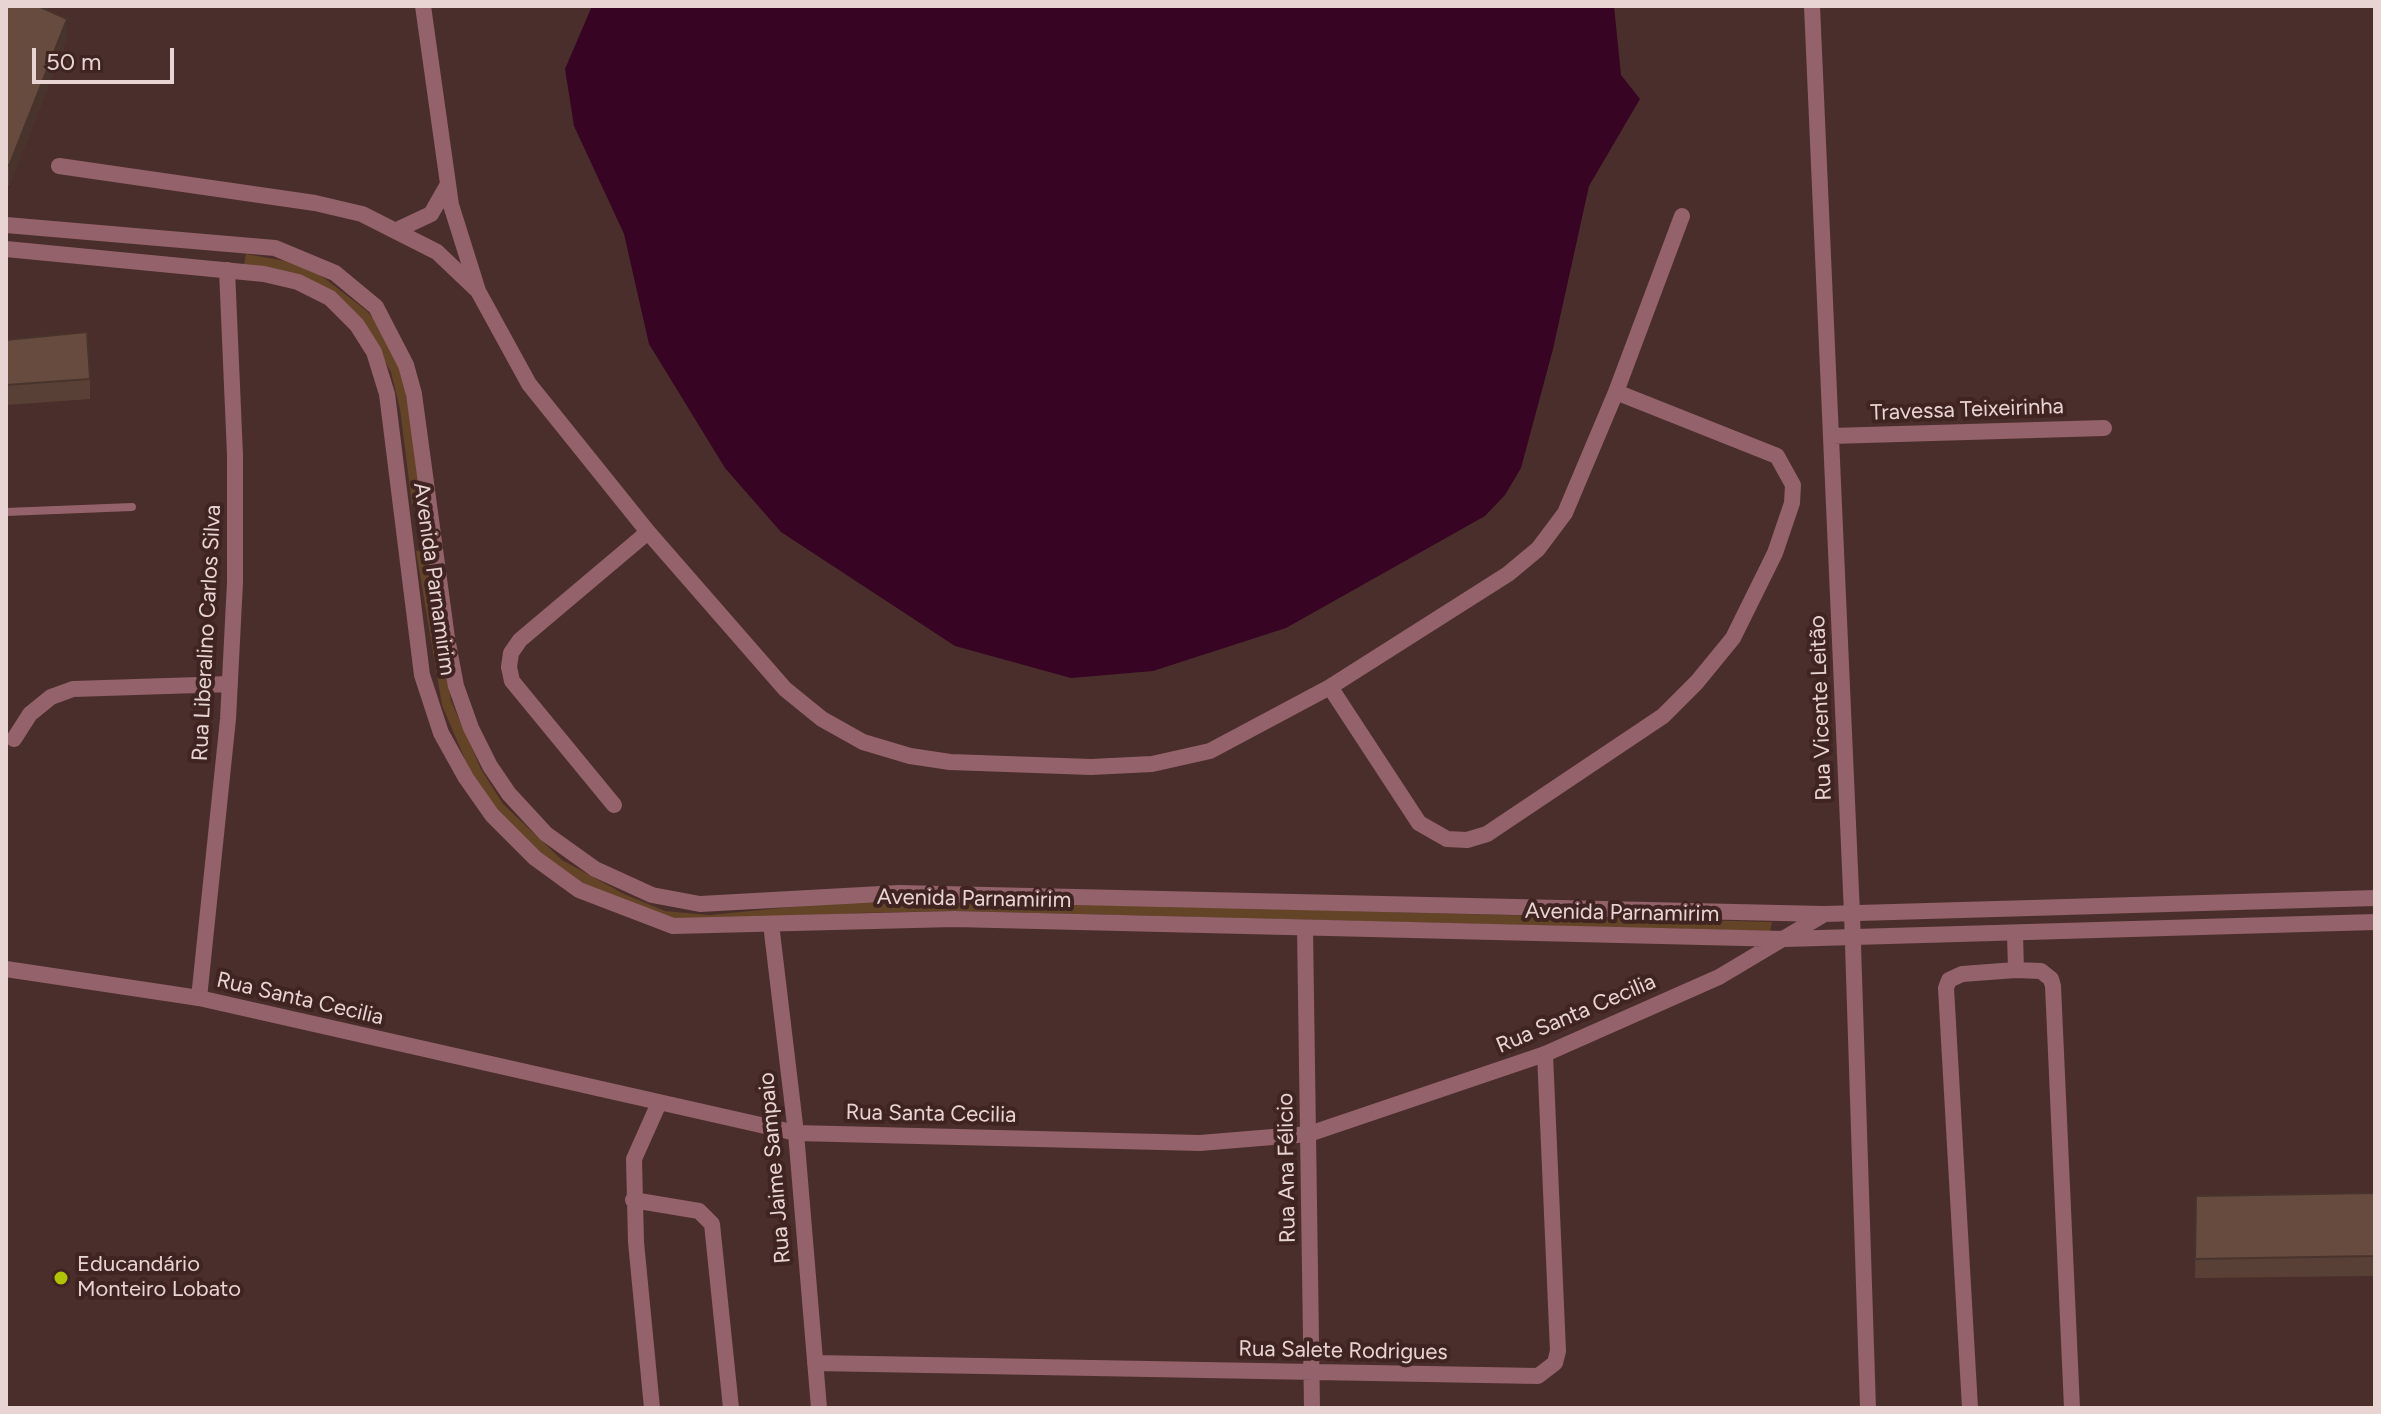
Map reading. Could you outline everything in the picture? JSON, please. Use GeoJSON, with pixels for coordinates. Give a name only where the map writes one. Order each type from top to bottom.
{"type":"FeatureCollection","features":[{"type":"Feature","properties":{"kind":"street"},"geometry":{"type":"LineString","coordinates":[[423,6],[448,185],[478,291],[529,384],[648,532],[785,689],[822,719],[863,742],[910,756],[950,762],[1091,767],[1152,764],[1210,751],[1330,687],[1508,574],[1538,549],[1565,513],[1616,392],[1682,216]]}},
{"type":"Feature","properties":{"kind":"street","name":"Rua Vicente Leitão"},"geometry":{"type":"LineString","coordinates":[[1812,6],[1853,938],[1868,1408]]}},
{"type":"Feature","properties":{"kind":"street"},"geometry":{"type":"LineString","coordinates":[[59,166],[315,203],[362,214],[399,229],[437,252],[478,291]]}},
{"type":"Feature","properties":{"kind":"street"},"geometry":{"type":"LineString","coordinates":[[399,229],[431,214],[448,185]]}},
{"type":"Feature","properties":{"kind":"street","name":"Avenida Parnamirim"},"geometry":{"type":"LineString","coordinates":[[6,225],[275,248],[308,260],[355,287],[376,307],[406,365],[420,423],[456,686],[490,766],[525,813],[546,834],[595,869],[652,895],[700,904],[899,893],[1824,914],[2375,898]]}},
{"type":"Feature","properties":{"kind":"street"},"geometry":{"type":"LineString","coordinates":[[95,258],[96,233]]}},
{"type":"Feature","properties":{"kind":"street","name":"Avenida Parnamirim"},"geometry":{"type":"LineString","coordinates":[[6,249],[227,270],[298,282],[330,298],[357,325],[374,352],[387,394],[422,675],[441,733],[466,778],[492,815],[535,858],[579,890],[621,909],[673,926],[954,919],[1785,939],[2015,934],[2247,923],[2375,922]]}},
{"type":"Feature","properties":{"kind":"street","name":"Rua Liberalino Carlos Silva"},"geometry":{"type":"LineString","coordinates":[[199,998],[230,684],[235,455],[227,270]]}},
{"type":"Feature","properties":{"kind":"street"},"geometry":{"type":"LineString","coordinates":[[1330,687],[1419,823],[1447,839],[1467,840],[1487,834],[1663,716],[1697,682],[1733,638],[1775,553],[1792,503],[1793,485],[1777,456],[1616,392]]}},
{"type":"Feature","properties":{"kind":"street","name":"Travessa Teixeirinha"},"geometry":{"type":"LineString","coordinates":[[1831,436],[2104,428]]}},
{"type":"Feature","properties":{"kind":"street"},"geometry":{"type":"LineString","coordinates":[[404,524],[432,520]]}},
{"type":"Feature","properties":{"kind":"street"},"geometry":{"type":"LineString","coordinates":[[614,805],[512,681],[509,667],[511,653],[520,640],[648,532]]}},
{"type":"Feature","properties":{"kind":"street"},"geometry":{"type":"LineString","coordinates":[[14,739],[30,714],[51,697],[73,689],[230,684]]}},
{"type":"Feature","properties":{"kind":"street"},"geometry":{"type":"LineString","coordinates":[[2247,923],[2249,901]]}},
{"type":"Feature","properties":{"kind":"street","name":"Rua Santa Cecilia"},"geometry":{"type":"LineString","coordinates":[[7,974],[199,998],[796,1133],[1200,1143],[1309,1134],[1545,1054],[1719,977],[1824,914]]}},
{"type":"Feature","properties":{"kind":"street","name":"Rua Jaime Sampaio"},"geometry":{"type":"LineString","coordinates":[[771,924],[796,1133],[819,1408]]}},
{"type":"Feature","properties":{"kind":"street","name":"Rua Ana Félicio"},"geometry":{"type":"LineString","coordinates":[[1305,928],[1312,1408]]}},
{"type":"Feature","properties":{"kind":"street"},"geometry":{"type":"LineString","coordinates":[[2015,934],[2016,970]]}},
{"type":"Feature","properties":{"kind":"street"},"geometry":{"type":"LineString","coordinates":[[1970,1408],[1946,988],[1949,980],[1962,974],[2016,970],[2041,971],[2047,974],[2053,986],[2072,1408]]}},
{"type":"Feature","properties":{"kind":"street","name":"Rua Salete Rodrigues"},"geometry":{"type":"LineString","coordinates":[[815,1363],[1538,1376],[1555,1363],[1558,1351],[1545,1054]]}},
{"type":"Feature","properties":{"kind":"street"},"geometry":{"type":"LineString","coordinates":[[652,1408],[633,1200],[637,1145],[659,1103]]}},
{"type":"Feature","properties":{"kind":"street"},"geometry":{"type":"LineString","coordinates":[[633,1200],[699,1211],[712,1224],[731,1408]]}},
{"type":"Feature","properties":{"kind":"lane"},"geometry":{"type":"LineString","coordinates":[[6,512],[132,507]]}},
{"type":"Feature","properties":{"kind":"shaded area"},"geometry":{"type":"Polygon","coordinates":[[[592,6],[1614,6],[1621,75],[1640,99],[1589,186],[1553,349],[1521,468],[1505,495],[1485,516],[1286,628],[1153,671],[1071,678],[955,646],[781,532],[725,468],[649,344],[624,234],[574,126],[565,69],[592,6]]]}},
{"type":"Feature","properties":{"kind":"shaded area"},"geometry":{"type":"Polygon","coordinates":[[[246,254],[285,261],[319,274],[367,311],[390,338],[402,369],[424,504],[412,504],[400,409],[391,372],[360,317],[244,265],[246,254]]]}},
{"type":"Feature","properties":{"kind":"shaded area"},"geometry":{"type":"Polygon","coordinates":[[[428,550],[451,701],[481,769],[503,804],[562,860],[624,894],[665,911],[709,915],[854,901],[969,901],[1772,922],[1770,931],[955,911],[857,913],[687,925],[622,905],[561,872],[494,810],[472,776],[442,705],[416,551],[428,550]]]}},
{"type":"Feature","properties":{"kind":"building"},"geometry":{"type":"Polygon","coordinates":[[[6,6],[38,6],[67,19],[9,166],[6,164],[6,6]]]}},
{"type":"Feature","properties":{"kind":"building"},"geometry":{"type":"Polygon","coordinates":[[[87,332],[90,379],[6,385],[6,340],[87,332]]]}},
{"type":"Feature","properties":{"kind":"building"},"geometry":{"type":"Polygon","coordinates":[[[2375,1193],[2375,1256],[2195,1259],[2196,1196],[2375,1193]]]}},
{"type":"Feature","properties":{"kind":"place","name":"Educandário Monteiro Lobato"},"geometry":{"type":"Point","coordinates":[61,1278]}}]}
